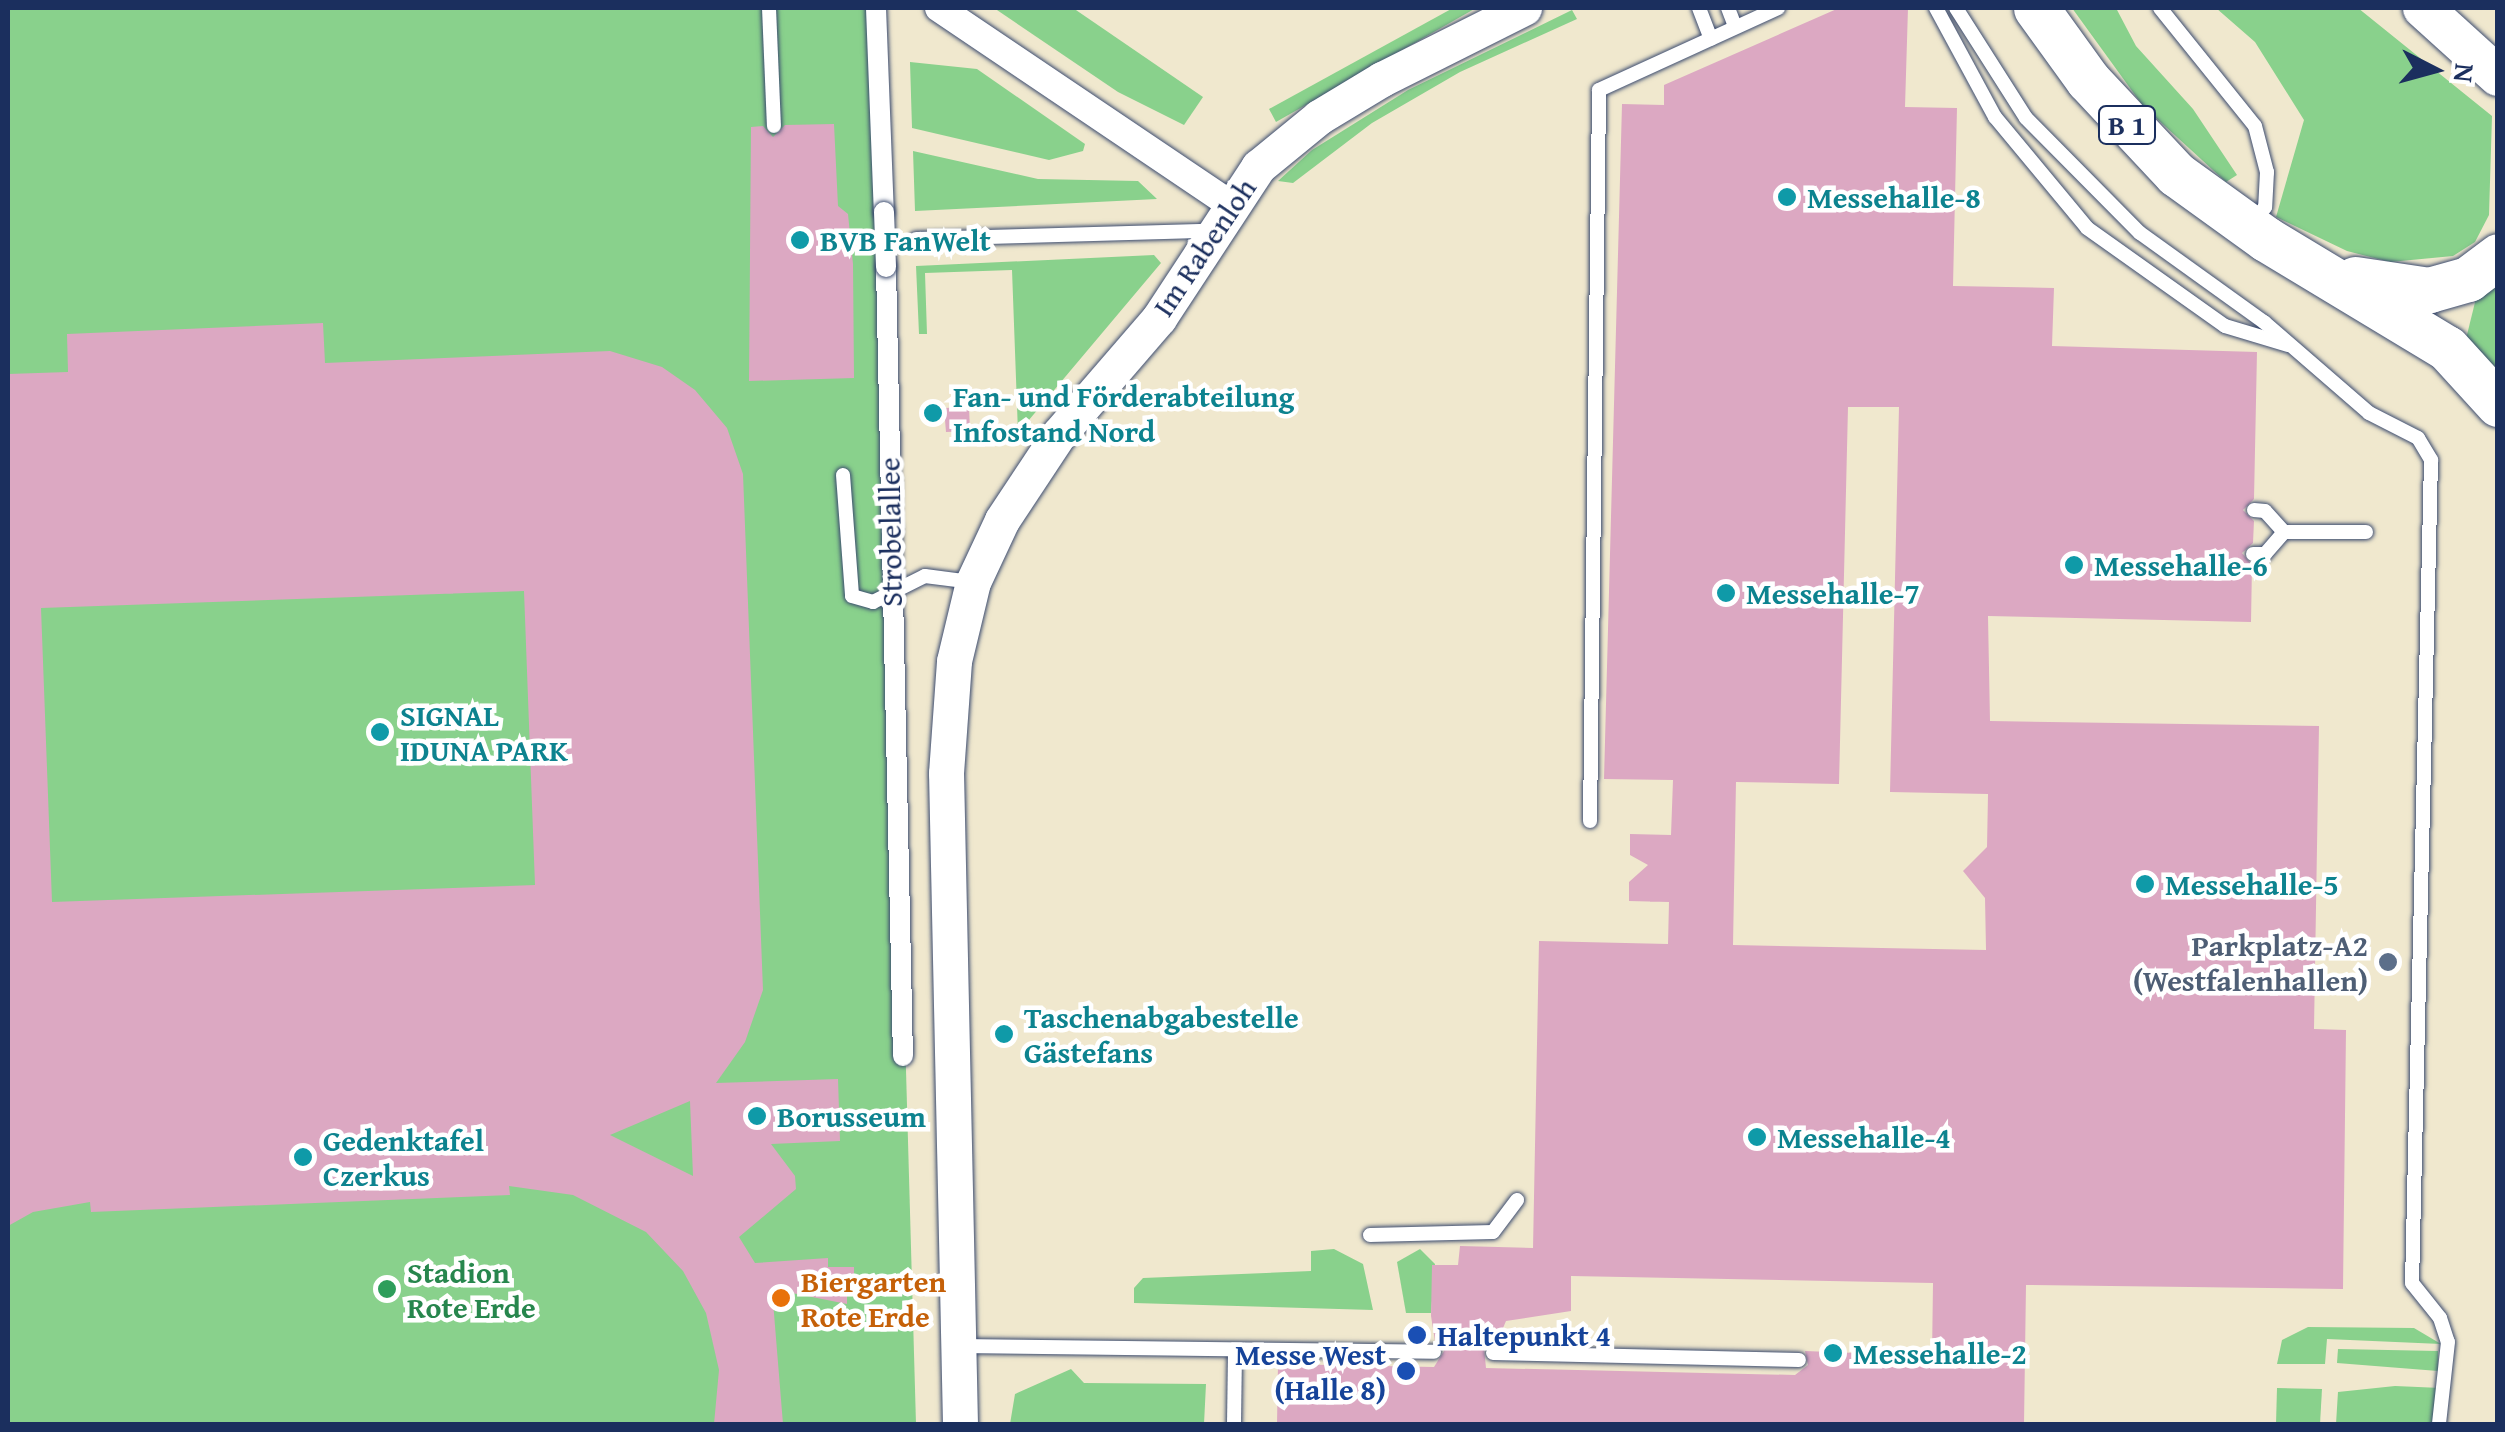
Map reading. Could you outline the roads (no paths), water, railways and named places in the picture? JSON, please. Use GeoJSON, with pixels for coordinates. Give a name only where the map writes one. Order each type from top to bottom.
{"type":"FeatureCollection","features":[{"type":"Feature","properties":{"kind":"main road"},"geometry":{"type":"LineString","coordinates":[[2424,8],[2486,66]]}},
{"type":"Feature","properties":{"kind":"main road","name":"B 1"},"geometry":{"type":"LineString","coordinates":[[2046,14],[2133,132],[2248,228],[2448,348],[2498,404]]}},
{"type":"Feature","properties":{"kind":"main road","name":"B 1"},"geometry":{"type":"LineString","coordinates":[[2332,275],[2429,290],[2468,279],[2498,256]]}},
{"type":"Feature","properties":{"kind":"street","name":"Strobelallee"},"geometry":{"type":"LineString","coordinates":[[876,8],[886,267],[903,1056]]}},
{"type":"Feature","properties":{"kind":"street"},"geometry":{"type":"LineString","coordinates":[[939,8],[1224,218]]}},
{"type":"Feature","properties":{"kind":"street","name":"Im Rabenloh"},"geometry":{"type":"LineString","coordinates":[[973,582],[1002,520],[1059,434],[1159,318],[1258,167],[1319,117],[1524,8]]}},
{"type":"Feature","properties":{"kind":"street"},"geometry":{"type":"LineString","coordinates":[[960,1424],[946,774],[954,661],[973,582]]}},
{"type":"Feature","properties":{"kind":"lane"},"geometry":{"type":"LineString","coordinates":[[769,8],[774,126]]}},
{"type":"Feature","properties":{"kind":"lane"},"geometry":{"type":"LineString","coordinates":[[1698,8],[1711,38]]}},
{"type":"Feature","properties":{"kind":"lane"},"geometry":{"type":"LineString","coordinates":[[1728,8],[1735,26]]}},
{"type":"Feature","properties":{"kind":"lane"},"geometry":{"type":"LineString","coordinates":[[1590,821],[1600,90],[1778,8]]}},
{"type":"Feature","properties":{"kind":"lane"},"geometry":{"type":"LineString","coordinates":[[1936,8],[1994,116],[2088,228],[2225,326],[2288,345]]}},
{"type":"Feature","properties":{"kind":"lane"},"geometry":{"type":"LineString","coordinates":[[1956,8],[2026,118],[2140,233],[2288,345],[2368,413],[2418,438],[2431,460],[2412,1284],[2440,1318],[2448,1342],[2439,1424]]}},
{"type":"Feature","properties":{"kind":"lane"},"geometry":{"type":"LineString","coordinates":[[2160,8],[2233,92],[2263,146],[2264,207],[2248,228]]}},
{"type":"Feature","properties":{"kind":"lane"},"geometry":{"type":"LineString","coordinates":[[916,239],[1224,218]]}},
{"type":"Feature","properties":{"kind":"lane"},"geometry":{"type":"LineString","coordinates":[[843,475],[852,596],[873,602],[926,576],[973,582]]}},
{"type":"Feature","properties":{"kind":"lane"},"geometry":{"type":"LineString","coordinates":[[2254,510],[2265,511],[2284,532],[2366,532]]}},
{"type":"Feature","properties":{"kind":"lane"},"geometry":{"type":"LineString","coordinates":[[2253,554],[2265,554],[2284,532]]}},
{"type":"Feature","properties":{"kind":"lane"},"geometry":{"type":"LineString","coordinates":[[1370,1235],[1493,1232],[1517,1200]]}},
{"type":"Feature","properties":{"kind":"lane"},"geometry":{"type":"LineString","coordinates":[[956,1346],[1434,1352]]}},
{"type":"Feature","properties":{"kind":"lane"},"geometry":{"type":"LineString","coordinates":[[1234,1424],[1235,1351]]}},
{"type":"Feature","properties":{"kind":"lane"},"geometry":{"type":"LineString","coordinates":[[1493,1353],[1798,1360]]}},
{"type":"Feature","properties":{"kind":"place","name":"Messehalle-8"},"geometry":{"type":"Point","coordinates":[1787,197]}},
{"type":"Feature","properties":{"kind":"place","name":"BVB FanWelt"},"geometry":{"type":"Point","coordinates":[800,240]}},
{"type":"Feature","properties":{"kind":"place","name":"Fan- und Förderabteilung Infostand Nord"},"geometry":{"type":"Point","coordinates":[933,413]}},
{"type":"Feature","properties":{"kind":"place","name":"Messehalle-6"},"geometry":{"type":"Point","coordinates":[2074,565]}},
{"type":"Feature","properties":{"kind":"place","name":"Messehalle-7"},"geometry":{"type":"Point","coordinates":[1726,593]}},
{"type":"Feature","properties":{"kind":"place","name":"SIGNAL IDUNA PARK"},"geometry":{"type":"Point","coordinates":[380,732]}},
{"type":"Feature","properties":{"kind":"place","name":"Messehalle-5"},"geometry":{"type":"Point","coordinates":[2145,884]}},
{"type":"Feature","properties":{"kind":"place","name":"Parkplatz-A2 (Westfalenhallen)"},"geometry":{"type":"Point","coordinates":[2388,962]}},
{"type":"Feature","properties":{"kind":"place","name":"Taschenabgabestelle Gästefans"},"geometry":{"type":"Point","coordinates":[1004,1034]}},
{"type":"Feature","properties":{"kind":"place","name":"Borusseum"},"geometry":{"type":"Point","coordinates":[757,1116]}},
{"type":"Feature","properties":{"kind":"place","name":"Messehalle-4"},"geometry":{"type":"Point","coordinates":[1757,1137]}},
{"type":"Feature","properties":{"kind":"place","name":"Gedenktafel Czerkus"},"geometry":{"type":"Point","coordinates":[303,1157]}},
{"type":"Feature","properties":{"kind":"place","name":"Stadion Rote Erde"},"geometry":{"type":"Point","coordinates":[387,1289]}},
{"type":"Feature","properties":{"kind":"place","name":"Biergarten Rote Erde"},"geometry":{"type":"Point","coordinates":[781,1298]}},
{"type":"Feature","properties":{"kind":"place","name":"Haltepunkt 4"},"geometry":{"type":"Point","coordinates":[1417,1335]}},
{"type":"Feature","properties":{"kind":"place","name":"Messehalle-2"},"geometry":{"type":"Point","coordinates":[1833,1353]}},
{"type":"Feature","properties":{"kind":"place","name":"Messe West (Halle 8)"},"geometry":{"type":"Point","coordinates":[1406,1371]}}]}
